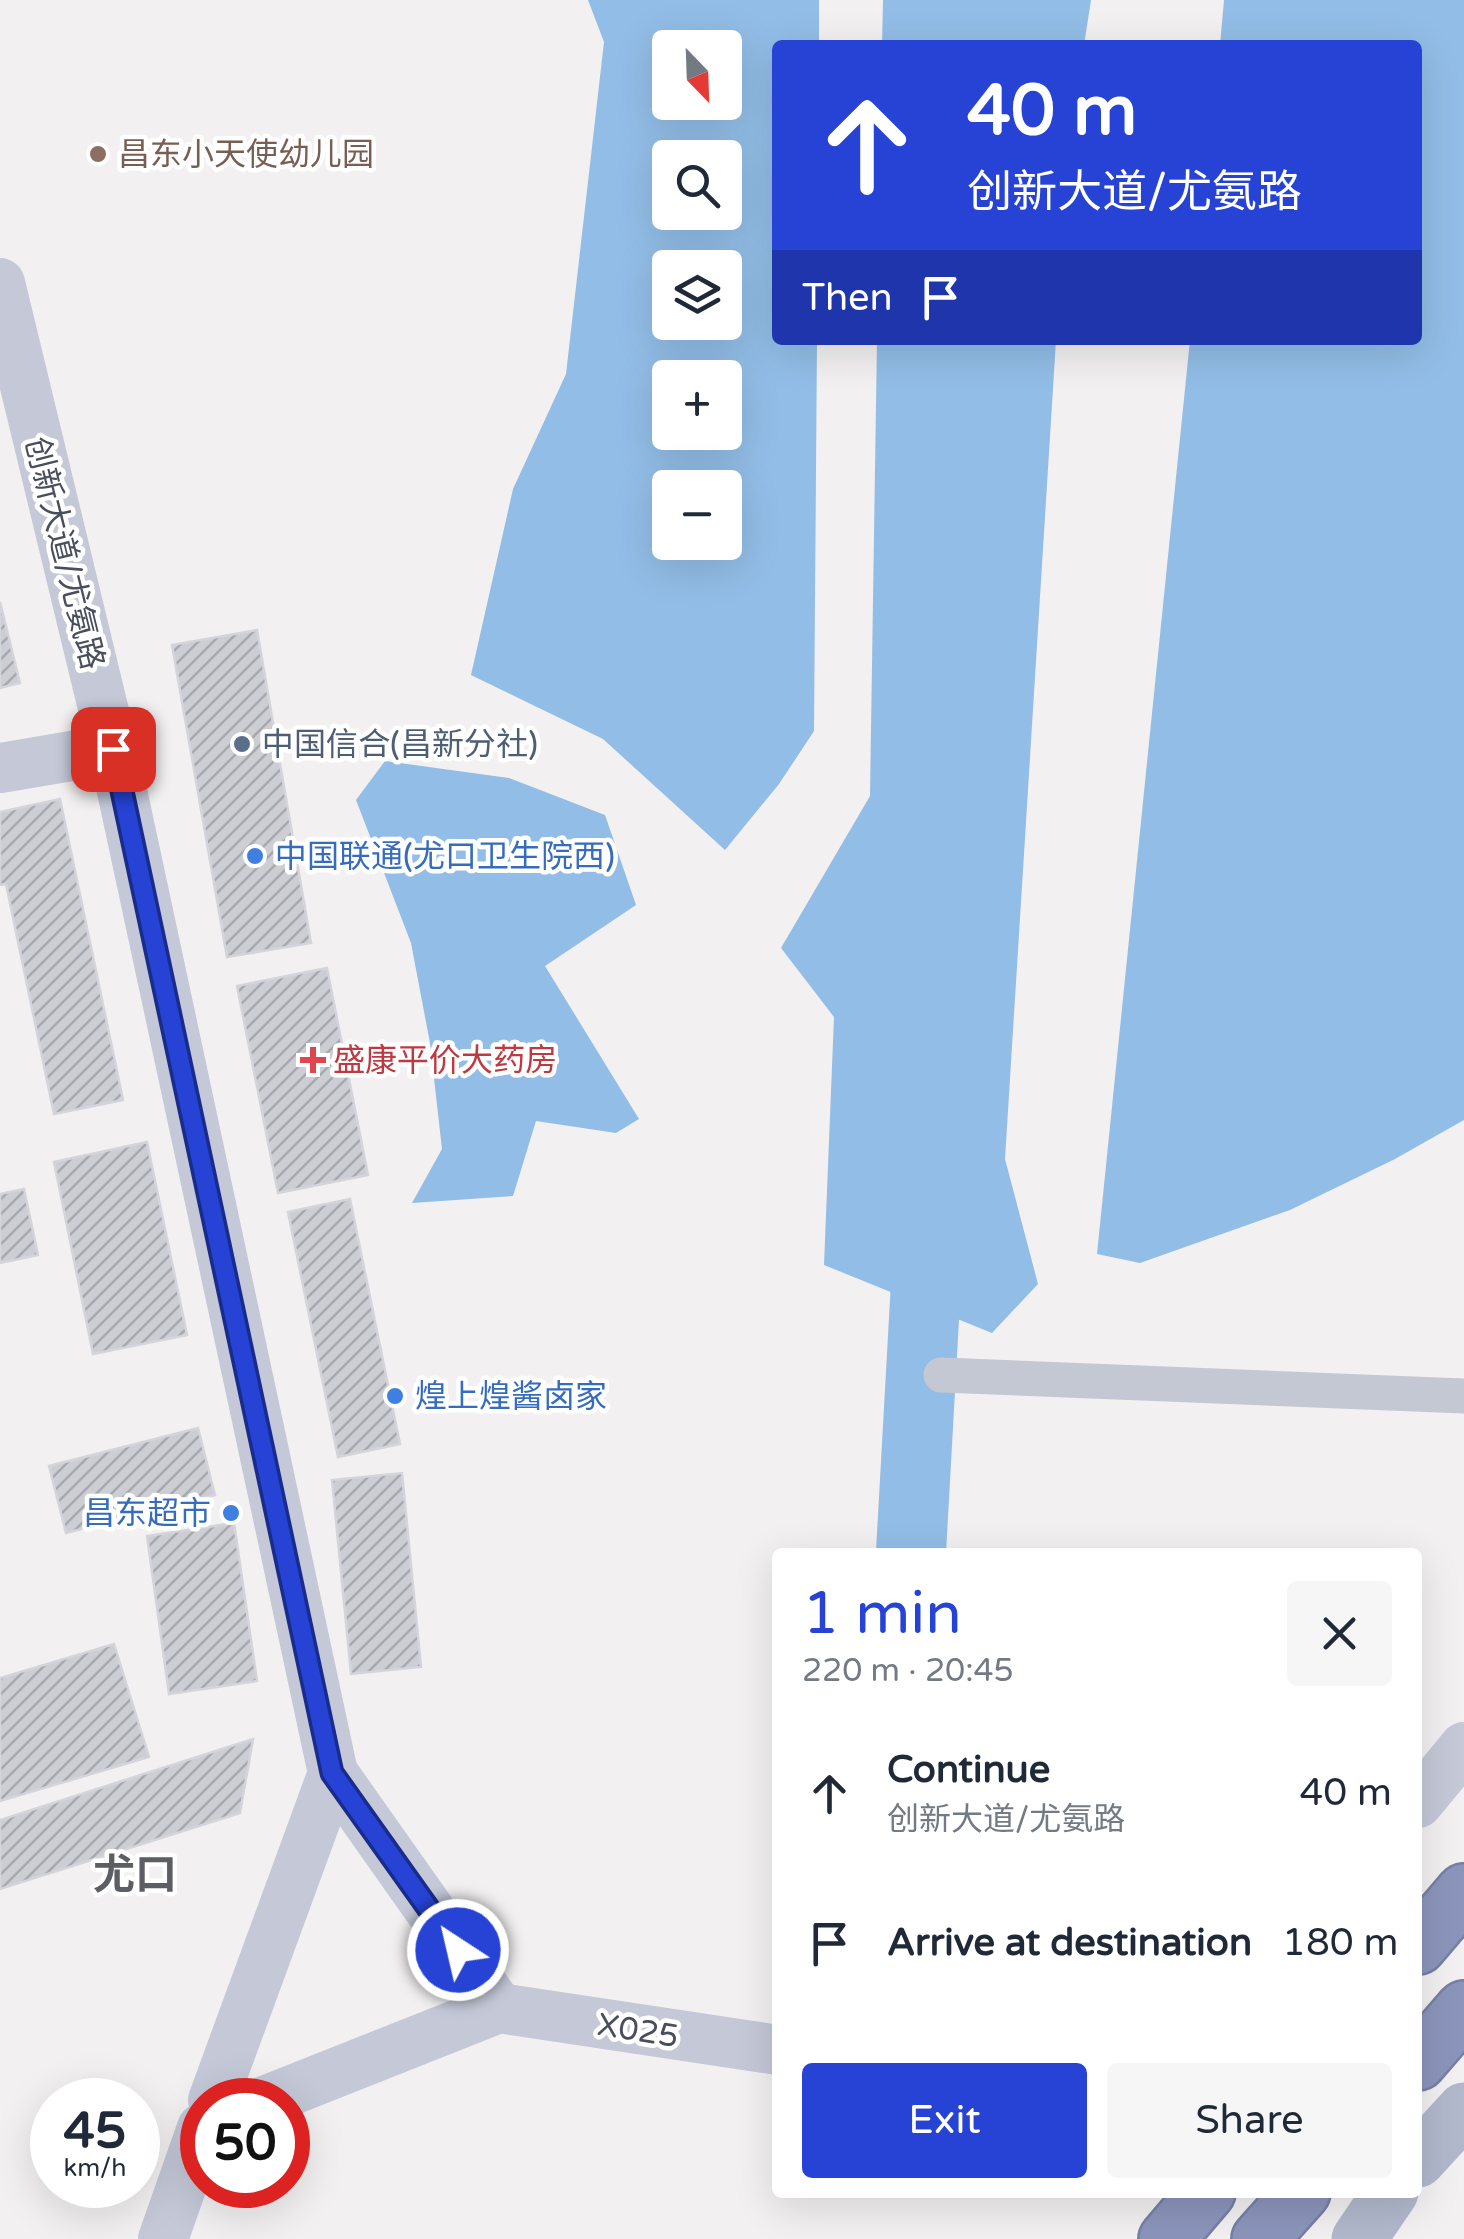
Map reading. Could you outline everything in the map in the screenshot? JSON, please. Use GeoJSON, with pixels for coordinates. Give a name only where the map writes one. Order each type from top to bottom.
{"type":"FeatureCollection","features":[{"type":"Feature","properties":{"kind":"highway"},"geometry":{"type":"LineString","coordinates":[[1422,1941],[1464,1892]]}},
{"type":"Feature","properties":{"kind":"highway"},"geometry":{"type":"LineString","coordinates":[[1422,2057],[1464,2009]]}},
{"type":"Feature","properties":{"kind":"highway"},"geometry":{"type":"LineString","coordinates":[[1167,2239],[1202,2198]]}},
{"type":"Feature","properties":{"kind":"highway"},"geometry":{"type":"LineString","coordinates":[[1260,2239],[1297,2198]]}},
{"type":"Feature","properties":{"kind":"main road","name":"创新大道/尤氨路"},"geometry":{"type":"LineString","coordinates":[[0,283],[113,749],[332,1773]]}},
{"type":"Feature","properties":{"kind":"main road"},"geometry":{"type":"LineString","coordinates":[[0,768],[113,749]]}},
{"type":"Feature","properties":{"kind":"main road"},"geometry":{"type":"LineString","coordinates":[[1422,1798],[1464,1748]]}},
{"type":"Feature","properties":{"kind":"main road"},"geometry":{"type":"LineString","coordinates":[[310,2083],[499,2008],[332,1773]]}},
{"type":"Feature","properties":{"kind":"main road"},"geometry":{"type":"LineString","coordinates":[[221,2078],[332,1773]]}},
{"type":"Feature","properties":{"kind":"main road","name":"X025"},"geometry":{"type":"LineString","coordinates":[[499,2008],[772,2049]]}},
{"type":"Feature","properties":{"kind":"main road"},"geometry":{"type":"LineString","coordinates":[[1422,2156],[1464,2110]]}},
{"type":"Feature","properties":{"kind":"main road"},"geometry":{"type":"LineString","coordinates":[[162,2239],[180,2189]]}},
{"type":"Feature","properties":{"kind":"main road"},"geometry":{"type":"LineString","coordinates":[[1360,2239],[1387,2198]]}},
{"type":"Feature","properties":{"kind":"street"},"geometry":{"type":"LineString","coordinates":[[941,1376],[1464,1396]]}},
{"type":"Feature","properties":{"kind":"water"},"geometry":{"type":"Polygon","coordinates":[[[588,0],[819,0],[819,40],[772,40],[772,345],[817,345],[814,731],[779,784],[725,850],[603,739],[471,675],[513,489],[566,374],[604,42],[588,0]]]}},
{"type":"Feature","properties":{"kind":"water"},"geometry":{"type":"Polygon","coordinates":[[[883,0],[1091,0],[1085,40],[882,40],[883,0]]]}},
{"type":"Feature","properties":{"kind":"water"},"geometry":{"type":"Polygon","coordinates":[[[1224,0],[1464,0],[1464,1120],[1290,1210],[1140,1263],[1097,1254],[1189,345],[1422,345],[1422,40],[1220,40],[1224,0]]]}},
{"type":"Feature","properties":{"kind":"water"},"geometry":{"type":"Polygon","coordinates":[[[877,345],[1056,345],[1005,1159],[1038,1284],[992,1333],[824,1265],[834,1017],[781,948],[870,796],[877,345]]]}},
{"type":"Feature","properties":{"kind":"water"},"geometry":{"type":"Polygon","coordinates":[[[385,761],[509,778],[605,815],[636,905],[545,966],[639,1119],[616,1133],[536,1121],[513,1196],[412,1203],[442,1149],[430,1043],[411,943],[356,800],[385,761]]]}},
{"type":"Feature","properties":{"kind":"building"},"geometry":{"type":"Polygon","coordinates":[[[0,602],[20,683],[0,688],[0,602]]]}},
{"type":"Feature","properties":{"kind":"building"},"geometry":{"type":"Polygon","coordinates":[[[257,630],[311,943],[227,957],[172,645],[257,630]]]}},
{"type":"Feature","properties":{"kind":"building"},"geometry":{"type":"Polygon","coordinates":[[[60,799],[123,1100],[54,1114],[6,884],[0,885],[0,812],[60,799]]]}},
{"type":"Feature","properties":{"kind":"building"},"geometry":{"type":"Polygon","coordinates":[[[327,968],[368,1175],[278,1193],[237,986],[327,968]]]}},
{"type":"Feature","properties":{"kind":"building"},"geometry":{"type":"Polygon","coordinates":[[[147,1142],[187,1335],[93,1354],[54,1162],[147,1142]]]}},
{"type":"Feature","properties":{"kind":"building"},"geometry":{"type":"Polygon","coordinates":[[[24,1189],[38,1255],[0,1263],[0,1194],[24,1189]]]}},
{"type":"Feature","properties":{"kind":"building"},"geometry":{"type":"Polygon","coordinates":[[[350,1199],[400,1444],[338,1457],[288,1212],[350,1199]]]}},
{"type":"Feature","properties":{"kind":"building"},"geometry":{"type":"Polygon","coordinates":[[[198,1428],[215,1495],[66,1533],[49,1466],[198,1428]]]}},
{"type":"Feature","properties":{"kind":"building"},"geometry":{"type":"Polygon","coordinates":[[[402,1473],[421,1667],[351,1674],[332,1480],[402,1473]]]}},
{"type":"Feature","properties":{"kind":"building"},"geometry":{"type":"Polygon","coordinates":[[[234,1523],[257,1681],[169,1694],[147,1536],[234,1523]]]}},
{"type":"Feature","properties":{"kind":"building"},"geometry":{"type":"Polygon","coordinates":[[[114,1644],[149,1757],[0,1801],[0,1678],[114,1644]]]}},
{"type":"Feature","properties":{"kind":"building"},"geometry":{"type":"Polygon","coordinates":[[[253,1739],[240,1813],[0,1889],[0,1820],[253,1739]]]}},
{"type":"Feature","properties":{"kind":"waterway"},"geometry":{"type":"LineString","coordinates":[[911,1548],[930,1211]]}},
{"type":"Feature","properties":{"kind":"place","name":"昌东小天使幼儿园"},"geometry":{"type":"Point","coordinates":[98,154]}},
{"type":"Feature","properties":{"kind":"place","name":"中国信合(昌新分社)"},"geometry":{"type":"Point","coordinates":[242,744]}},
{"type":"Feature","properties":{"kind":"place","name":"中国联通(尤口卫生院西)"},"geometry":{"type":"Point","coordinates":[255,856]}},
{"type":"Feature","properties":{"kind":"place","name":"盛康平价大药房"},"geometry":{"type":"Point","coordinates":[313,1060]}},
{"type":"Feature","properties":{"kind":"place","name":"煌上煌酱卤家"},"geometry":{"type":"Point","coordinates":[395,1396]}},
{"type":"Feature","properties":{"kind":"place","name":"昌东超市"},"geometry":{"type":"Point","coordinates":[231,1513]}},
{"type":"Feature","properties":{"kind":"district","name":"尤口"},"geometry":{"type":"Point","coordinates":[135,1874]}},
{"type":"Feature","properties":{"kind":"route"},"geometry":{"type":"LineString","coordinates":[[113,749],[332,1773],[458,1950]]}}]}
